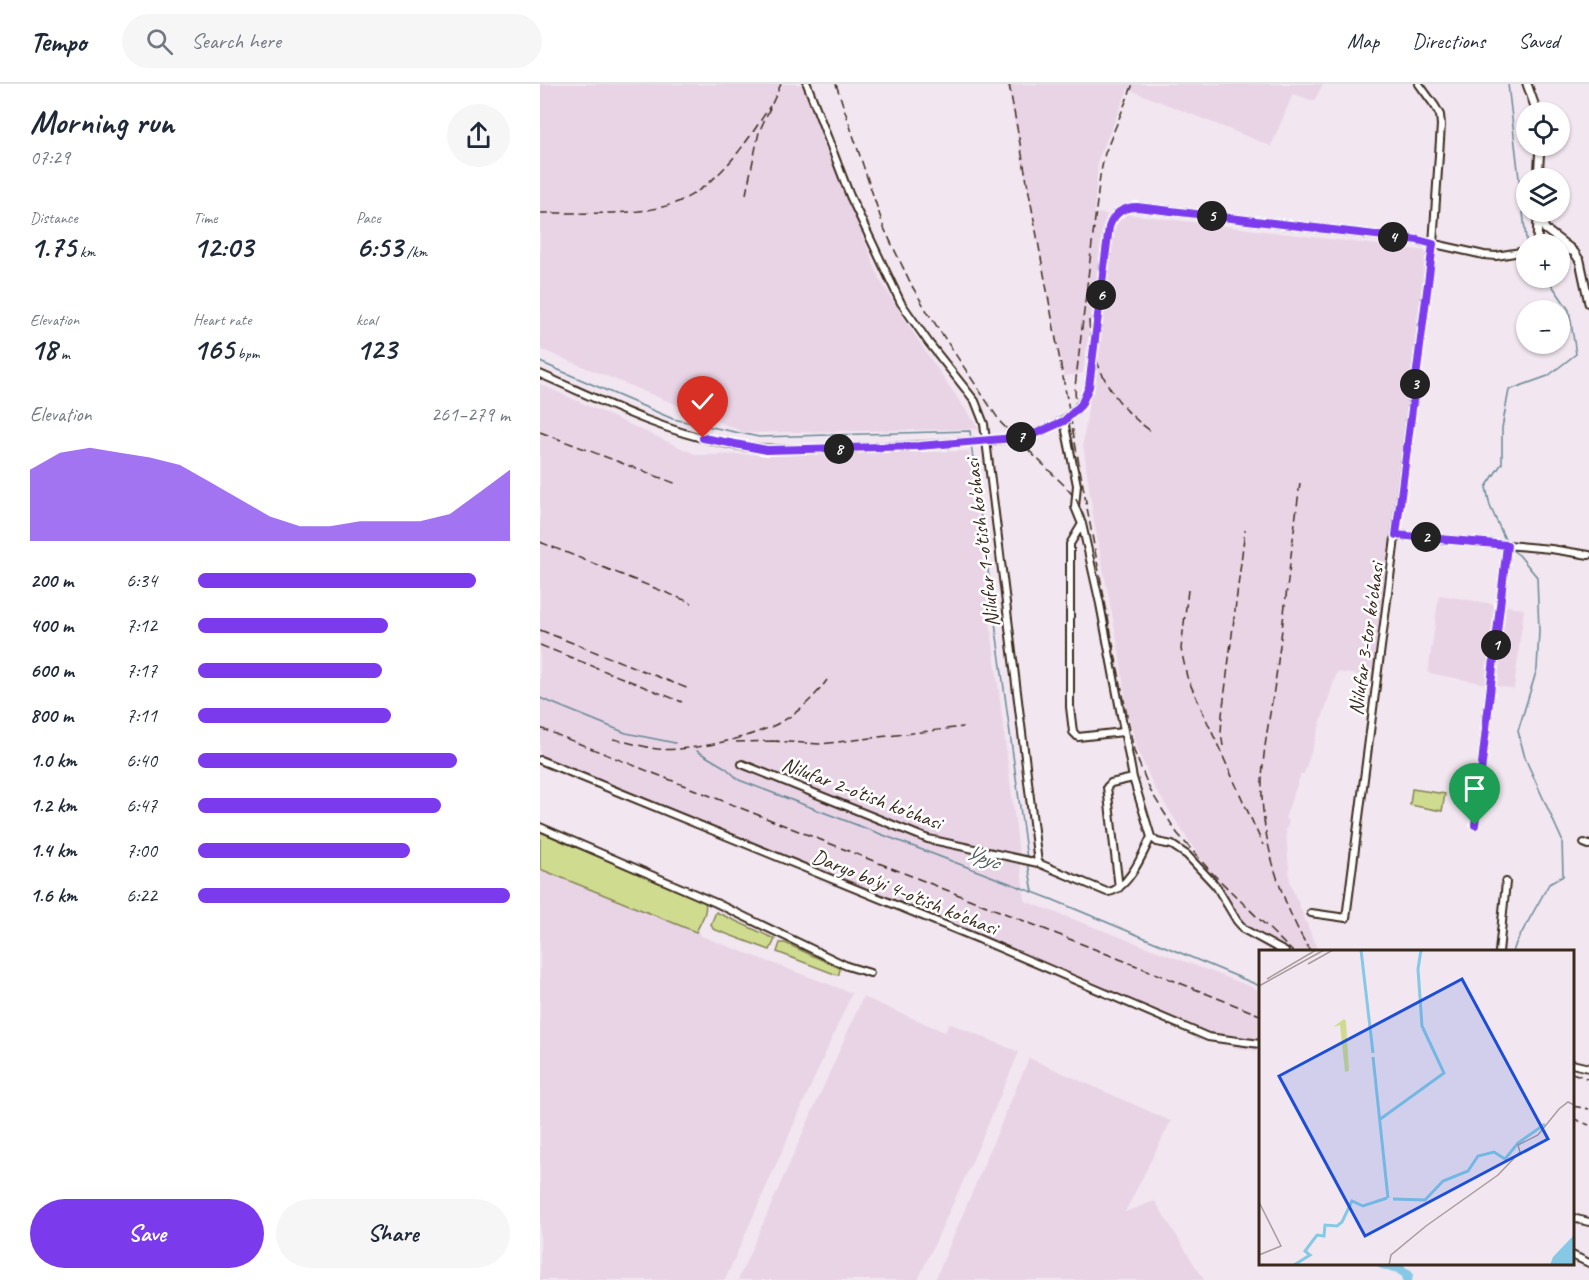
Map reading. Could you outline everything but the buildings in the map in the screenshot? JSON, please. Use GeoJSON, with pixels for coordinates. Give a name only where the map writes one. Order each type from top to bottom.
{"type":"FeatureCollection","features":[{"type":"Feature","properties":{"kind":"street","name":"Nilufar 1-o'tish ko'chasi"},"geometry":{"type":"LineString","coordinates":[[807,84],[850,196],[901,303],[975,401],[984,424],[1038,862]]}},
{"type":"Feature","properties":{"kind":"street","name":"Nilufar 3-tor ko'chasi"},"geometry":{"type":"LineString","coordinates":[[1311,913],[1346,918],[1396,535],[1433,244],[1442,125],[1435,106],[1419,84]]}},
{"type":"Feature","properties":{"kind":"street"},"geometry":{"type":"LineString","coordinates":[[1527,84],[1533,102]]}},
{"type":"Feature","properties":{"kind":"street"},"geometry":{"type":"LineString","coordinates":[[540,374],[656,424],[720,443],[755,448],[778,450],[907,447],[1028,435],[1064,421],[1081,405],[1089,387],[1109,227],[1114,217],[1124,209],[1137,207],[1418,240],[1490,256],[1516,252]]}},
{"type":"Feature","properties":{"kind":"street"},"geometry":{"type":"LineString","coordinates":[[1542,222],[1545,229],[1574,252],[1580,261],[1589,303]]}},
{"type":"Feature","properties":{"kind":"street"},"geometry":{"type":"LineString","coordinates":[[1570,251],[1574,252]]}},
{"type":"Feature","properties":{"kind":"street"},"geometry":{"type":"LineString","coordinates":[[1064,421],[1077,485],[1075,507],[1082,524],[1100,604],[1133,778],[1151,837],[1157,842],[1180,849],[1187,855],[1216,886],[1245,930],[1284,950]]}},
{"type":"Feature","properties":{"kind":"street"},"geometry":{"type":"LineString","coordinates":[[1082,524],[1070,544],[1072,732],[1078,737],[1123,732]]}},
{"type":"Feature","properties":{"kind":"street"},"geometry":{"type":"LineString","coordinates":[[1396,535],[1551,549],[1589,555]]}},
{"type":"Feature","properties":{"kind":"street"},"geometry":{"type":"LineString","coordinates":[[1475,825],[1507,545]]}},
{"type":"Feature","properties":{"kind":"street","name":"Daryo bo'yi 4-o'tish ko'chasi"},"geometry":{"type":"LineString","coordinates":[[540,760],[979,939],[1208,1037],[1259,1044]]}},
{"type":"Feature","properties":{"kind":"street","name":"Nilufar 2-o'tish ko'chasi"},"geometry":{"type":"LineString","coordinates":[[742,764],[928,838],[1038,862],[1102,891],[1114,892],[1119,888]]}},
{"type":"Feature","properties":{"kind":"street"},"geometry":{"type":"LineString","coordinates":[[1119,888],[1107,787],[1111,783],[1133,778]]}},
{"type":"Feature","properties":{"kind":"street"},"geometry":{"type":"LineString","coordinates":[[540,827],[716,903],[847,966],[870,973]]}},
{"type":"Feature","properties":{"kind":"street"},"geometry":{"type":"LineString","coordinates":[[1119,888],[1139,862],[1151,837]]}},
{"type":"Feature","properties":{"kind":"street"},"geometry":{"type":"LineString","coordinates":[[1499,950],[1506,882]]}},
{"type":"Feature","properties":{"kind":"street"},"geometry":{"type":"LineString","coordinates":[[1574,1064],[1589,1068]]}},
{"type":"Feature","properties":{"kind":"street"},"geometry":{"type":"LineString","coordinates":[[1574,1218],[1589,1222]]}},
{"type":"Feature","properties":{"kind":"street"},"geometry":{"type":"LineString","coordinates":[[1574,1256],[1589,1263]]}},
{"type":"Feature","properties":{"kind":"shaded area"},"geometry":{"type":"Polygon","coordinates":[[[540,84],[804,84],[880,280],[925,351],[979,429],[746,433],[540,349],[540,84]]]}},
{"type":"Feature","properties":{"kind":"shaded area"},"geometry":{"type":"Polygon","coordinates":[[[1007,84],[1323,84],[1314,101],[1293,94],[1271,146],[1128,89],[1098,160],[1094,213],[1107,214],[1083,373],[1064,376],[1007,84]]]}},
{"type":"Feature","properties":{"kind":"shaded area"},"geometry":{"type":"Polygon","coordinates":[[[1127,214],[1427,251],[1373,677],[1337,672],[1304,774],[1301,774],[1285,818],[1289,821],[1286,830],[1290,883],[1318,950],[1288,950],[1244,926],[1154,787],[1138,751],[1128,717],[1119,651],[1093,516],[1083,443],[1114,225],[1127,214]]]}},
{"type":"Feature","properties":{"kind":"shaded area"},"geometry":{"type":"Polygon","coordinates":[[[540,384],[697,455],[969,451],[1025,901],[1259,990],[1259,1051],[1236,1048],[810,873],[618,797],[540,763],[540,384]]]}},
{"type":"Feature","properties":{"kind":"shaded area"},"geometry":{"type":"Polygon","coordinates":[[[1439,595],[1524,609],[1514,689],[1428,673],[1439,595]]]}},
{"type":"Feature","properties":{"kind":"shaded area"},"geometry":{"type":"Polygon","coordinates":[[[540,867],[698,930],[701,936],[852,993],[725,1280],[540,1280],[540,867]]]}},
{"type":"Feature","properties":{"kind":"shaded area"},"geometry":{"type":"Polygon","coordinates":[[[863,997],[945,1032],[949,1023],[1019,1052],[971,1164],[918,1280],[738,1280],[863,997]]]}},
{"type":"Feature","properties":{"kind":"shaded area"},"geometry":{"type":"Polygon","coordinates":[[[1029,1058],[1171,1121],[1125,1212],[1155,1201],[1204,1280],[935,1280],[1029,1058]]]}},
{"type":"Feature","properties":{"kind":"green space"},"geometry":{"type":"Polygon","coordinates":[[[1412,789],[1445,794],[1442,811],[1410,805],[1412,789]]]}},
{"type":"Feature","properties":{"kind":"green space"},"geometry":{"type":"Polygon","coordinates":[[[540,832],[705,902],[705,914],[696,932],[540,869],[540,832]]]}},
{"type":"Feature","properties":{"kind":"green space"},"geometry":{"type":"Polygon","coordinates":[[[716,912],[775,939],[770,950],[713,929],[711,924],[716,912]]]}},
{"type":"Feature","properties":{"kind":"green space"},"geometry":{"type":"Polygon","coordinates":[[[780,943],[785,943],[840,968],[839,974],[777,952],[780,943]]]}},
{"type":"Feature","properties":{"kind":"waterway"},"geometry":{"type":"LineString","coordinates":[[1508,84],[1525,234]]}},
{"type":"Feature","properties":{"kind":"waterway"},"geometry":{"type":"LineString","coordinates":[[1507,544],[1490,506],[1486,487],[1502,463],[1502,428],[1509,390],[1548,376],[1576,354],[1569,310],[1554,288]]}},
{"type":"Feature","properties":{"kind":"waterway"},"geometry":{"type":"LineString","coordinates":[[540,362],[673,419],[759,437],[970,431],[971,440]]}},
{"type":"Feature","properties":{"kind":"waterway"},"geometry":{"type":"LineString","coordinates":[[971,444],[1027,859]]}},
{"type":"Feature","properties":{"kind":"waterway"},"geometry":{"type":"LineString","coordinates":[[1509,548],[1519,555],[1537,577],[1539,631],[1537,669],[1518,731],[1525,758],[1562,840],[1563,876],[1549,884],[1514,950]]}},
{"type":"Feature","properties":{"kind":"waterway","name":"Урус"},"geometry":{"type":"LineString","coordinates":[[540,698],[626,733],[675,743]]}},
{"type":"Feature","properties":{"kind":"waterway","name":"Урус"},"geometry":{"type":"LineString","coordinates":[[697,751],[726,768],[739,780],[1051,899],[1259,986]]}},
{"type":"Feature","properties":{"kind":"waterway"},"geometry":{"type":"LineString","coordinates":[[1028,864],[1033,892]]}},
{"type":"Feature","properties":{"kind":"waterway"},"geometry":{"type":"LineString","coordinates":[[1386,1265],[1398,1268],[1408,1275],[1407,1280]]}},
{"type":"Feature","properties":{"kind":"railway"},"geometry":{"type":"LineString","coordinates":[[746,194],[759,132],[781,84]]}},
{"type":"Feature","properties":{"kind":"railway"},"geometry":{"type":"LineString","coordinates":[[836,84],[884,228],[912,286],[1001,423],[1064,485],[1076,499],[1084,517]]}},
{"type":"Feature","properties":{"kind":"railway"},"geometry":{"type":"LineString","coordinates":[[1009,84],[1134,751],[1150,790],[1177,833],[1211,872],[1291,950]]}},
{"type":"Feature","properties":{"kind":"railway"},"geometry":{"type":"LineString","coordinates":[[1076,411],[1075,387],[1100,176],[1105,153],[1133,84]]}},
{"type":"Feature","properties":{"kind":"railway"},"geometry":{"type":"LineString","coordinates":[[540,213],[630,212],[648,210],[680,201],[708,183],[732,160],[770,106]]}},
{"type":"Feature","properties":{"kind":"railway"},"geometry":{"type":"LineString","coordinates":[[1089,320],[1094,353],[1107,383],[1126,409],[1151,431]]}},
{"type":"Feature","properties":{"kind":"railway"},"geometry":{"type":"LineString","coordinates":[[540,432],[677,484]]}},
{"type":"Feature","properties":{"kind":"railway"},"geometry":{"type":"LineString","coordinates":[[1300,483],[1264,754],[1262,803],[1269,848],[1282,893],[1310,950]]}},
{"type":"Feature","properties":{"kind":"railway"},"geometry":{"type":"LineString","coordinates":[[1223,746],[1222,715],[1245,530]]}},
{"type":"Feature","properties":{"kind":"railway"},"geometry":{"type":"LineString","coordinates":[[540,542],[692,603]]}},
{"type":"Feature","properties":{"kind":"railway"},"geometry":{"type":"LineString","coordinates":[[1188,590],[1181,649],[1187,677],[1263,845]]}},
{"type":"Feature","properties":{"kind":"railway"},"geometry":{"type":"LineString","coordinates":[[540,630],[689,689]]}},
{"type":"Feature","properties":{"kind":"railway"},"geometry":{"type":"LineString","coordinates":[[540,645],[682,702]]}},
{"type":"Feature","properties":{"kind":"railway"},"geometry":{"type":"LineString","coordinates":[[613,739],[658,749],[703,746],[737,739],[767,729],[793,715],[817,693],[827,680]]}},
{"type":"Feature","properties":{"kind":"railway"},"geometry":{"type":"LineString","coordinates":[[771,741],[821,744],[963,727]]}},
{"type":"Feature","properties":{"kind":"railway"},"geometry":{"type":"LineString","coordinates":[[540,728],[1259,1015]]}},
{"type":"Feature","properties":{"kind":"railway"},"geometry":{"type":"LineString","coordinates":[[736,742],[778,741]]}},
{"type":"Feature","properties":{"kind":"railway"},"geometry":{"type":"LineString","coordinates":[[1574,1074],[1589,1079]]}},
{"type":"Feature","properties":{"kind":"railway"},"geometry":{"type":"LineString","coordinates":[[1574,1106],[1589,1109]]}},
{"type":"Feature","properties":{"kind":"railway"},"geometry":{"type":"LineString","coordinates":[[1574,1119],[1589,1125]]}},
{"type":"Feature","properties":{"kind":"route"},"geometry":{"type":"LineString","coordinates":[[703,438],[767,450],[919,446],[1015,438],[1037,433],[1064,421],[1081,405],[1089,387],[1109,227],[1116,214],[1127,208],[1137,207],[1418,240],[1433,244],[1396,535],[1507,545],[1475,825]]}}]}
